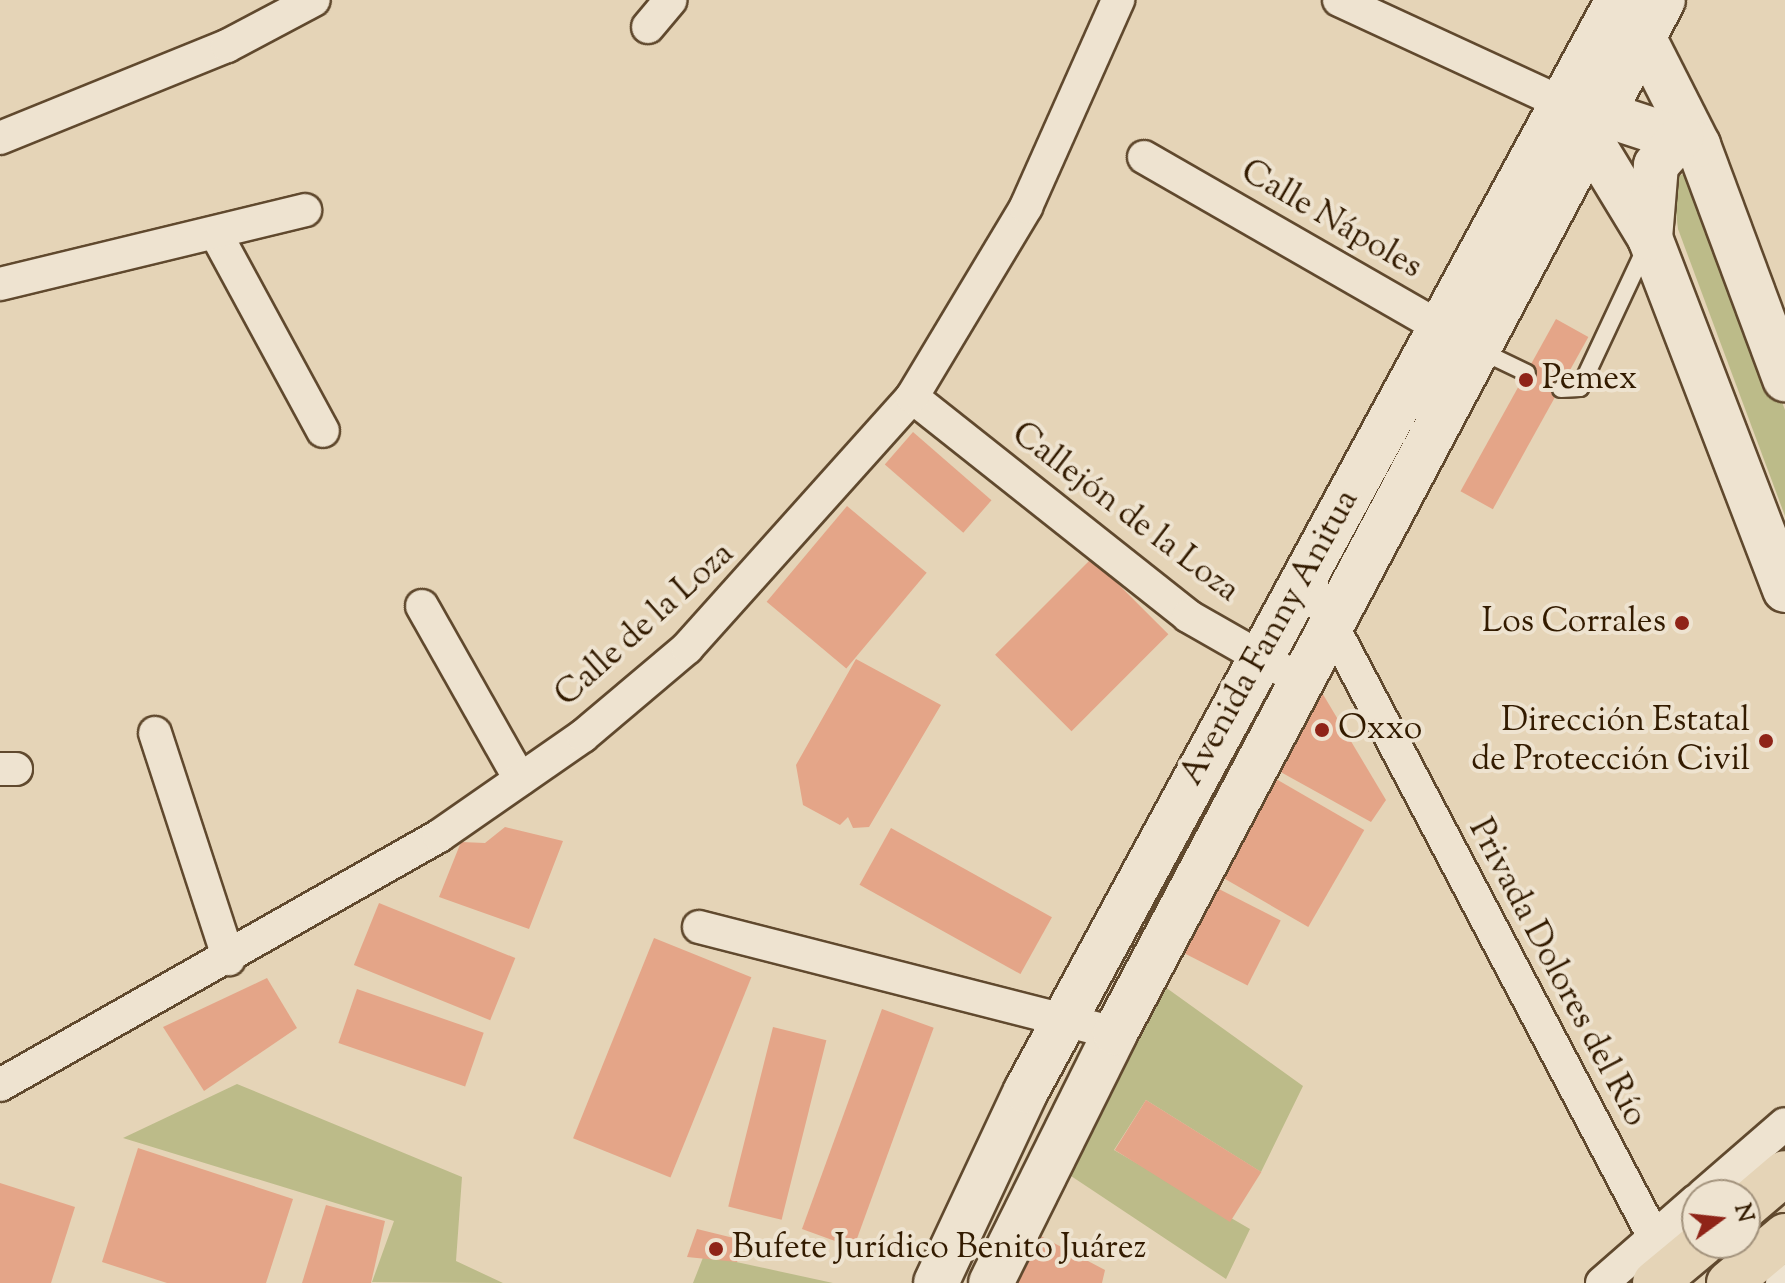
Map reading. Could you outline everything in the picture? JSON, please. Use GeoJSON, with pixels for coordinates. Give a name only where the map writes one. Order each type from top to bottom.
{"type":"FeatureCollection","features":[{"type":"Feature","properties":{"kind":"main road","name":"Avenida Fanny Anitua"},"geometry":{"type":"LineString","coordinates":[[936,1283],[1067,1020],[1259,654],[1560,102],[1637,8]]}},
{"type":"Feature","properties":{"kind":"main road","name":"Avenida Fanny Anitua"},"geometry":{"type":"LineString","coordinates":[[991,1283],[1115,1033],[1300,680],[1600,124],[1637,8]]}},
{"type":"Feature","properties":{"kind":"main road"},"geometry":{"type":"LineString","coordinates":[[1637,8],[1785,379]]}},
{"type":"Feature","properties":{"kind":"main road"},"geometry":{"type":"LineString","coordinates":[[1560,102],[1600,124],[1690,141]]}},
{"type":"Feature","properties":{"kind":"main road"},"geometry":{"type":"LineString","coordinates":[[1600,124],[1650,238],[1785,590]]}},
{"type":"Feature","properties":{"kind":"main road"},"geometry":{"type":"LineString","coordinates":[[1650,238],[1656,165],[1690,141]]}},
{"type":"Feature","properties":{"kind":"main road"},"geometry":{"type":"LineString","coordinates":[[1761,1193],[1785,1173]]}},
{"type":"Feature","properties":{"kind":"main road"},"geometry":{"type":"LineString","coordinates":[[1729,1283],[1785,1236]]}},
{"type":"Feature","properties":{"kind":"main road"},"geometry":{"type":"LineString","coordinates":[[1655,1283],[1684,1259]]}},
{"type":"Feature","properties":{"kind":"street"},"geometry":{"type":"LineString","coordinates":[[0,138],[227,46],[314,0]]}},
{"type":"Feature","properties":{"kind":"street"},"geometry":{"type":"LineString","coordinates":[[648,27],[671,0]]}},
{"type":"Feature","properties":{"kind":"street","name":"Calle de la Loza"},"geometry":{"type":"LineString","coordinates":[[0,1085],[229,959],[439,836],[520,779],[687,648],[912,397],[1026,207],[1118,0]]}},
{"type":"Feature","properties":{"kind":"street"},"geometry":{"type":"LineString","coordinates":[[1339,0],[1560,102]]}},
{"type":"Feature","properties":{"kind":"street","name":"Calle Nápoles"},"geometry":{"type":"LineString","coordinates":[[1144,157],[1479,350]]}},
{"type":"Feature","properties":{"kind":"street"},"geometry":{"type":"LineString","coordinates":[[0,284],[305,210]]}},
{"type":"Feature","properties":{"kind":"street"},"geometry":{"type":"LineString","coordinates":[[216,234],[323,431]]}},
{"type":"Feature","properties":{"kind":"street","name":"Callejón de la Loza"},"geometry":{"type":"LineString","coordinates":[[912,397],[1188,616],[1300,680]]}},
{"type":"Feature","properties":{"kind":"street","name":"Privada Dolores del Río"},"geometry":{"type":"LineString","coordinates":[[1305,574],[1654,1237]]}},
{"type":"Feature","properties":{"kind":"street"},"geometry":{"type":"LineString","coordinates":[[422,606],[520,779]]}},
{"type":"Feature","properties":{"kind":"street"},"geometry":{"type":"LineString","coordinates":[[155,733],[229,959]]}},
{"type":"Feature","properties":{"kind":"street"},"geometry":{"type":"LineString","coordinates":[[699,927],[1027,1016],[1067,1020],[1115,1033]]}},
{"type":"Feature","properties":{"kind":"street"},"geometry":{"type":"LineString","coordinates":[[1721,1179],[1785,1124]]}},
{"type":"Feature","properties":{"kind":"street"},"geometry":{"type":"LineString","coordinates":[[1602,1283],[1681,1214]]}},
{"type":"Feature","properties":{"kind":"lane"},"geometry":{"type":"LineString","coordinates":[[1561,389],[1580,388],[1650,238]]}},
{"type":"Feature","properties":{"kind":"lane"},"geometry":{"type":"LineString","coordinates":[[1479,350],[1527,373]]}},
{"type":"Feature","properties":{"kind":"shaded area"},"geometry":{"type":"Polygon","coordinates":[[[1686,173],[1704,199],[1785,410],[1785,516],[1678,229],[1672,179],[1686,173]]]}},
{"type":"Feature","properties":{"kind":"shaded area"},"geometry":{"type":"Polygon","coordinates":[[[1161,984],[1303,1086],[1261,1172],[1146,1100],[1114,1150],[1250,1229],[1226,1279],[1068,1174],[1161,984]]]}},
{"type":"Feature","properties":{"kind":"shaded area"},"geometry":{"type":"Polygon","coordinates":[[[237,1084],[462,1177],[456,1261],[503,1283],[372,1282],[394,1221],[123,1138],[237,1084]]]}},
{"type":"Feature","properties":{"kind":"shaded area"},"geometry":{"type":"Polygon","coordinates":[[[704,1255],[833,1283],[693,1283],[704,1255]]]}},
{"type":"Feature","properties":{"kind":"building"},"geometry":{"type":"Polygon","coordinates":[[[1556,319],[1588,337],[1493,509],[1460,491],[1556,319]]]}},
{"type":"Feature","properties":{"kind":"building"},"geometry":{"type":"Polygon","coordinates":[[[913,432],[991,500],[963,533],[885,464],[913,432]]]}},
{"type":"Feature","properties":{"kind":"building"},"geometry":{"type":"Polygon","coordinates":[[[847,506],[927,573],[846,669],[767,602],[847,506]]]}},
{"type":"Feature","properties":{"kind":"building"},"geometry":{"type":"Polygon","coordinates":[[[1092,558],[1168,634],[1071,731],[995,655],[1092,558]]]}},
{"type":"Feature","properties":{"kind":"building"},"geometry":{"type":"Polygon","coordinates":[[[856,659],[941,705],[869,827],[853,828],[848,817],[840,825],[803,805],[796,765],[856,659]]]}},
{"type":"Feature","properties":{"kind":"building","name":"Oxxo"},"geometry":{"type":"Polygon","coordinates":[[[1321,691],[1386,800],[1371,822],[1277,770],[1321,691]]]}},
{"type":"Feature","properties":{"kind":"building"},"geometry":{"type":"Polygon","coordinates":[[[1269,775],[1364,830],[1308,927],[1213,872],[1269,775]]]}},
{"type":"Feature","properties":{"kind":"building"},"geometry":{"type":"Polygon","coordinates":[[[505,827],[563,841],[529,929],[439,897],[461,842],[485,843],[505,827]]]}},
{"type":"Feature","properties":{"kind":"building"},"geometry":{"type":"Polygon","coordinates":[[[891,828],[1052,917],[1020,974],[859,885],[891,828]]]}},
{"type":"Feature","properties":{"kind":"building"},"geometry":{"type":"Polygon","coordinates":[[[1213,886],[1281,921],[1248,986],[1180,951],[1213,886]]]}},
{"type":"Feature","properties":{"kind":"building"},"geometry":{"type":"Polygon","coordinates":[[[379,903],[515,958],[490,1020],[354,965],[379,903]]]}},
{"type":"Feature","properties":{"kind":"building"},"geometry":{"type":"Polygon","coordinates":[[[654,938],[751,977],[670,1178],[573,1138],[654,938]]]}},
{"type":"Feature","properties":{"kind":"building"},"geometry":{"type":"Polygon","coordinates":[[[267,978],[297,1028],[204,1091],[163,1027],[267,978]]]}},
{"type":"Feature","properties":{"kind":"building"},"geometry":{"type":"Polygon","coordinates":[[[357,989],[484,1033],[465,1087],[338,1043],[357,989]]]}},
{"type":"Feature","properties":{"kind":"building"},"geometry":{"type":"Polygon","coordinates":[[[882,1009],[934,1028],[854,1248],[802,1229],[882,1009]]]}},
{"type":"Feature","properties":{"kind":"building"},"geometry":{"type":"Polygon","coordinates":[[[773,1027],[826,1040],[782,1220],[728,1207],[773,1027]]]}},
{"type":"Feature","properties":{"kind":"building"},"geometry":{"type":"Polygon","coordinates":[[[1146,1100],[1261,1172],[1230,1222],[1115,1150],[1146,1100]]]}},
{"type":"Feature","properties":{"kind":"building"},"geometry":{"type":"Polygon","coordinates":[[[138,1148],[293,1199],[266,1283],[167,1283],[102,1262],[138,1148]]]}},
{"type":"Feature","properties":{"kind":"building"},"geometry":{"type":"Polygon","coordinates":[[[0,1183],[75,1207],[51,1283],[0,1283],[0,1183]]]}},
{"type":"Feature","properties":{"kind":"building"},"geometry":{"type":"Polygon","coordinates":[[[326,1205],[385,1221],[371,1283],[302,1283],[326,1205]]]}},
{"type":"Feature","properties":{"kind":"building","name":"Bufete Jurídico Benito Juárez"},"geometry":{"type":"Polygon","coordinates":[[[697,1229],[746,1241],[737,1262],[687,1257],[697,1229]]]}},
{"type":"Feature","properties":{"kind":"building"},"geometry":{"type":"Polygon","coordinates":[[[1033,1232],[1105,1270],[1102,1283],[1004,1283],[1033,1232]]]}},
{"type":"Feature","properties":{"kind":"place","name":"Pemex"},"geometry":{"type":"Point","coordinates":[1526,380]}},
{"type":"Feature","properties":{"kind":"place","name":"Los Corrales"},"geometry":{"type":"Point","coordinates":[1682,623]}},
{"type":"Feature","properties":{"kind":"place","name":"Oxxo"},"geometry":{"type":"Point","coordinates":[1322,730]}},
{"type":"Feature","properties":{"kind":"place","name":"Dirección Estatal de Protección Civil"},"geometry":{"type":"Point","coordinates":[1766,741]}},
{"type":"Feature","properties":{"kind":"place","name":"Bufete Jurídico Benito Juárez"},"geometry":{"type":"Point","coordinates":[716,1249]}}]}
